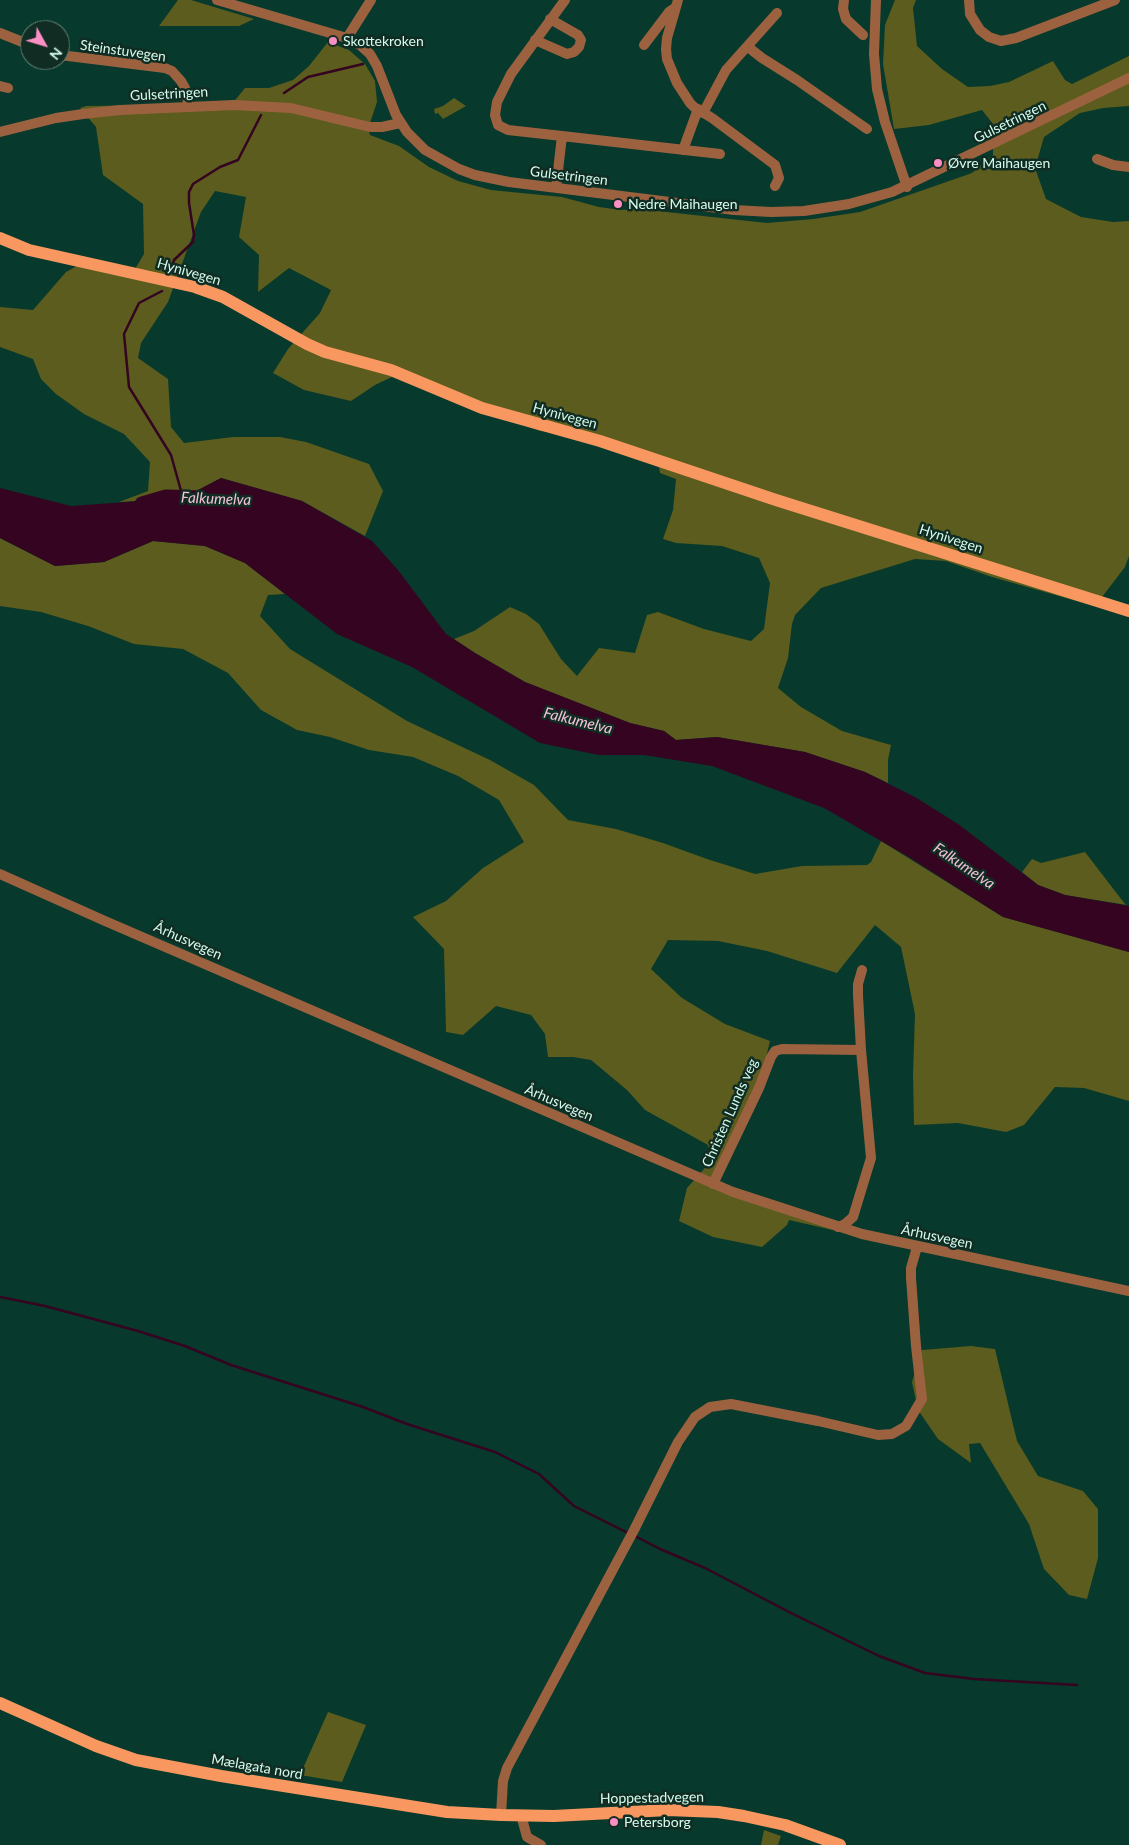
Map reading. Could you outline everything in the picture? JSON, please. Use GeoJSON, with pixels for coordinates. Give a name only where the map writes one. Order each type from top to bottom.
{"type":"FeatureCollection","features":[{"type":"Feature","properties":{"kind":"main road","name":"Hynivegen"},"geometry":{"type":"LineString","coordinates":[[0,238],[29,250],[158,278],[207,291],[250,311],[307,344],[325,352],[391,370],[482,408],[600,441],[776,500],[1129,611]]}},
{"type":"Feature","properties":{"kind":"main road","name":"Mælagata nord"},"geometry":{"type":"LineString","coordinates":[[0,1703],[96,1746],[160,1766],[401,1806],[447,1812],[520,1815]]}},
{"type":"Feature","properties":{"kind":"main road","name":"Hoppestadvegen"},"geometry":{"type":"LineString","coordinates":[[520,1815],[574,1815],[668,1810],[718,1812],[757,1818],[785,1825],[840,1845]]}},
{"type":"Feature","properties":{"kind":"street"},"geometry":{"type":"LineString","coordinates":[[217,0],[347,38],[360,45],[373,59],[400,123]]}},
{"type":"Feature","properties":{"kind":"street"},"geometry":{"type":"LineString","coordinates":[[347,38],[371,0]]}},
{"type":"Feature","properties":{"kind":"street"},"geometry":{"type":"LineString","coordinates":[[565,0],[502,88],[496,102],[495,120],[498,125],[508,130],[720,154]]}},
{"type":"Feature","properties":{"kind":"street"},"geometry":{"type":"LineString","coordinates":[[844,0],[843,9],[846,19],[863,35]]}},
{"type":"Feature","properties":{"kind":"street"},"geometry":{"type":"LineString","coordinates":[[876,0],[874,37],[876,89],[907,187]]}},
{"type":"Feature","properties":{"kind":"street"},"geometry":{"type":"LineString","coordinates":[[969,0],[970,14],[980,30],[989,37],[1001,41],[1016,38],[1115,0]]}},
{"type":"Feature","properties":{"kind":"street"},"geometry":{"type":"LineString","coordinates":[[644,45],[677,4]]}},
{"type":"Feature","properties":{"kind":"street"},"geometry":{"type":"LineString","coordinates":[[677,4],[667,38],[667,59],[686,98],[700,111],[775,165],[779,178],[775,186]]}},
{"type":"Feature","properties":{"kind":"street"},"geometry":{"type":"LineString","coordinates":[[683,150],[700,111],[726,70],[777,13]]}},
{"type":"Feature","properties":{"kind":"street"},"geometry":{"type":"LineString","coordinates":[[535,40],[567,54],[574,52],[579,47],[581,40],[578,35],[550,19]]}},
{"type":"Feature","properties":{"kind":"street"},"geometry":{"type":"LineString","coordinates":[[0,33],[20,41]]}},
{"type":"Feature","properties":{"kind":"street"},"geometry":{"type":"LineString","coordinates":[[748,46],[762,58],[867,129]]}},
{"type":"Feature","properties":{"kind":"street","name":"Steinstuvegen"},"geometry":{"type":"LineString","coordinates":[[70,56],[165,68],[172,71],[181,81],[185,88],[189,107]]}},
{"type":"Feature","properties":{"kind":"street","name":"Gulsetringen"},"geometry":{"type":"LineString","coordinates":[[0,132],[56,118],[83,114],[189,107],[265,106],[310,111],[370,126],[382,127],[400,123],[412,139],[425,150],[459,169],[493,179],[734,210],[785,212],[849,204],[907,187],[1129,78]]}},
{"type":"Feature","properties":{"kind":"street"},"geometry":{"type":"LineString","coordinates":[[556,188],[562,136]]}},
{"type":"Feature","properties":{"kind":"street"},"geometry":{"type":"LineString","coordinates":[[1097,159],[1113,165],[1129,167]]}},
{"type":"Feature","properties":{"kind":"street","name":"Århusvegen"},"geometry":{"type":"LineString","coordinates":[[0,874],[713,1184],[754,1200],[862,1234],[1129,1291]]}},
{"type":"Feature","properties":{"kind":"street"},"geometry":{"type":"LineString","coordinates":[[838,1227],[846,1224],[853,1217],[871,1158],[858,995],[858,984],[862,970]]}},
{"type":"Feature","properties":{"kind":"street","name":"Christen Lunds veg"},"geometry":{"type":"LineString","coordinates":[[713,1184],[759,1088],[771,1056],[775,1051],[782,1049],[861,1050]]}},
{"type":"Feature","properties":{"kind":"street"},"geometry":{"type":"LineString","coordinates":[[853,1217],[862,1234]]}},
{"type":"Feature","properties":{"kind":"street"},"geometry":{"type":"LineString","coordinates":[[501,1815],[503,1781],[507,1768],[629,1540],[686,1428],[700,1412],[723,1404],[739,1404],[881,1435],[892,1434],[906,1426],[922,1398],[911,1278],[917,1247]]}},
{"type":"Feature","properties":{"kind":"street"},"geometry":{"type":"LineString","coordinates":[[520,1815],[527,1837],[540,1845]]}},
{"type":"Feature","properties":{"kind":"shaded area"},"geometry":{"type":"Polygon","coordinates":[[[178,0],[191,0],[254,19],[239,26],[159,26],[178,0]]]}},
{"type":"Feature","properties":{"kind":"shaded area"},"geometry":{"type":"Polygon","coordinates":[[[895,0],[916,0],[913,8],[917,46],[942,69],[968,87],[990,86],[1009,82],[1053,61],[1065,80],[1072,84],[1129,56],[1129,106],[1103,108],[1080,113],[1044,137],[1035,168],[1046,199],[1081,217],[1113,222],[1129,221],[1129,556],[1125,567],[1099,601],[1087,604],[992,577],[946,561],[915,559],[821,588],[795,615],[792,624],[788,658],[778,688],[801,707],[842,731],[891,745],[888,760],[888,783],[865,772],[805,752],[717,737],[676,740],[664,731],[630,723],[525,682],[454,639],[474,631],[510,607],[526,614],[539,624],[561,659],[577,676],[599,648],[635,653],[647,615],[658,612],[704,629],[751,641],[764,629],[770,583],[759,558],[722,546],[676,543],[663,539],[673,510],[676,479],[660,473],[659,467],[614,448],[569,434],[540,431],[485,412],[394,376],[375,385],[351,401],[304,390],[273,373],[288,349],[320,313],[331,290],[289,268],[258,292],[259,255],[239,237],[246,197],[215,191],[201,212],[168,302],[141,343],[138,358],[168,379],[171,427],[184,443],[233,437],[280,437],[306,442],[369,464],[383,491],[365,536],[302,501],[221,478],[183,498],[119,502],[148,491],[150,462],[124,434],[84,414],[56,394],[41,379],[33,359],[0,347],[0,307],[33,310],[66,272],[86,261],[135,269],[144,254],[143,204],[103,175],[96,127],[80,108],[86,106],[232,104],[245,88],[269,88],[293,80],[309,66],[328,42],[349,50],[365,64],[375,81],[377,102],[368,129],[370,135],[399,146],[429,167],[458,181],[491,190],[562,197],[599,207],[621,210],[639,209],[767,223],[813,219],[860,212],[972,173],[993,155],[993,124],[982,110],[929,125],[894,129],[883,64],[885,25],[895,0]]]}},
{"type":"Feature","properties":{"kind":"shaded area"},"geometry":{"type":"Polygon","coordinates":[[[454,98],[466,106],[443,119],[438,113],[435,114],[434,109],[443,106],[454,98]]]}},
{"type":"Feature","properties":{"kind":"shaded area"},"geometry":{"type":"Polygon","coordinates":[[[0,538],[55,566],[104,562],[153,541],[205,546],[245,563],[285,594],[268,595],[260,616],[290,649],[407,721],[490,760],[534,785],[568,820],[616,829],[755,874],[802,866],[867,865],[871,862],[881,841],[1003,917],[1129,952],[1129,1101],[1084,1088],[1055,1087],[1024,1125],[1006,1132],[958,1123],[914,1125],[915,1014],[901,947],[875,925],[837,973],[767,951],[718,941],[668,940],[651,969],[682,998],[725,1024],[770,1041],[760,1082],[711,1180],[937,1254],[789,1220],[787,1225],[762,1247],[713,1237],[679,1221],[687,1188],[712,1160],[708,1145],[645,1110],[627,1090],[591,1060],[573,1057],[548,1057],[545,1034],[531,1015],[496,1006],[463,1035],[446,1032],[444,949],[413,917],[446,901],[483,868],[524,842],[499,800],[458,776],[413,757],[369,750],[330,737],[297,730],[261,710],[228,673],[183,649],[134,644],[88,626],[41,612],[0,606],[0,538]]]}},
{"type":"Feature","properties":{"kind":"shaded area"},"geometry":{"type":"Polygon","coordinates":[[[1085,852],[1127,905],[1065,895],[1038,885],[1022,872],[1032,859],[1041,863],[1085,852]]]}},
{"type":"Feature","properties":{"kind":"shaded area"},"geometry":{"type":"Polygon","coordinates":[[[971,1346],[995,1349],[1017,1441],[1038,1476],[1083,1491],[1098,1509],[1098,1558],[1087,1599],[1069,1595],[1044,1569],[1029,1524],[980,1443],[969,1444],[971,1463],[938,1439],[918,1410],[912,1382],[922,1350],[971,1346]]]}},
{"type":"Feature","properties":{"kind":"shaded area"},"geometry":{"type":"Polygon","coordinates":[[[328,1712],[366,1725],[342,1782],[300,1775],[328,1712]]]}},
{"type":"Feature","properties":{"kind":"shaded area"},"geometry":{"type":"Polygon","coordinates":[[[764,1830],[781,1836],[778,1845],[761,1845],[764,1830]]]}},
{"type":"Feature","properties":{"kind":"water"},"geometry":{"type":"Polygon","coordinates":[[[221,478],[302,501],[372,541],[398,570],[446,634],[525,682],[630,723],[664,731],[676,740],[717,737],[805,752],[865,772],[915,797],[958,824],[1038,885],[1065,895],[1129,906],[1129,952],[1003,917],[907,856],[824,808],[712,766],[644,755],[599,755],[540,743],[412,667],[337,634],[245,563],[205,546],[153,541],[104,562],[55,566],[0,538],[0,488],[71,506],[183,498],[221,478]]]}},
{"type":"Feature","properties":{"kind":"waterway"},"geometry":{"type":"LineString","coordinates":[[284,93],[308,77],[363,64]]}},
{"type":"Feature","properties":{"kind":"waterway"},"geometry":{"type":"LineString","coordinates":[[171,270],[174,260],[193,242],[194,235],[189,203],[189,192],[193,184],[220,167],[238,160],[261,115]]}},
{"type":"Feature","properties":{"kind":"waterway"},"geometry":{"type":"LineString","coordinates":[[162,291],[139,303],[124,334],[129,387],[171,455],[183,498]]}},
{"type":"Feature","properties":{"kind":"waterway","name":"Falkumelva"},"geometry":{"type":"LineString","coordinates":[[142,504],[166,497],[203,498]]}},
{"type":"Feature","properties":{"kind":"waterway"},"geometry":{"type":"LineString","coordinates":[[0,1297],[45,1306],[138,1331],[185,1346],[231,1365],[495,1452],[539,1474],[574,1506],[630,1534]]}},
{"type":"Feature","properties":{"kind":"waterway"},"geometry":{"type":"LineString","coordinates":[[635,1536],[705,1568],[879,1656],[925,1673],[974,1679],[1077,1685]]}},
{"type":"Feature","properties":{"kind":"place","name":"Skottekroken"},"geometry":{"type":"Point","coordinates":[333,41]}},
{"type":"Feature","properties":{"kind":"place","name":"Øvre Maihaugen"},"geometry":{"type":"Point","coordinates":[938,163]}},
{"type":"Feature","properties":{"kind":"place","name":"Nedre Maihaugen"},"geometry":{"type":"Point","coordinates":[618,204]}},
{"type":"Feature","properties":{"kind":"place","name":"Petersborg"},"geometry":{"type":"Point","coordinates":[614,1822]}}]}
